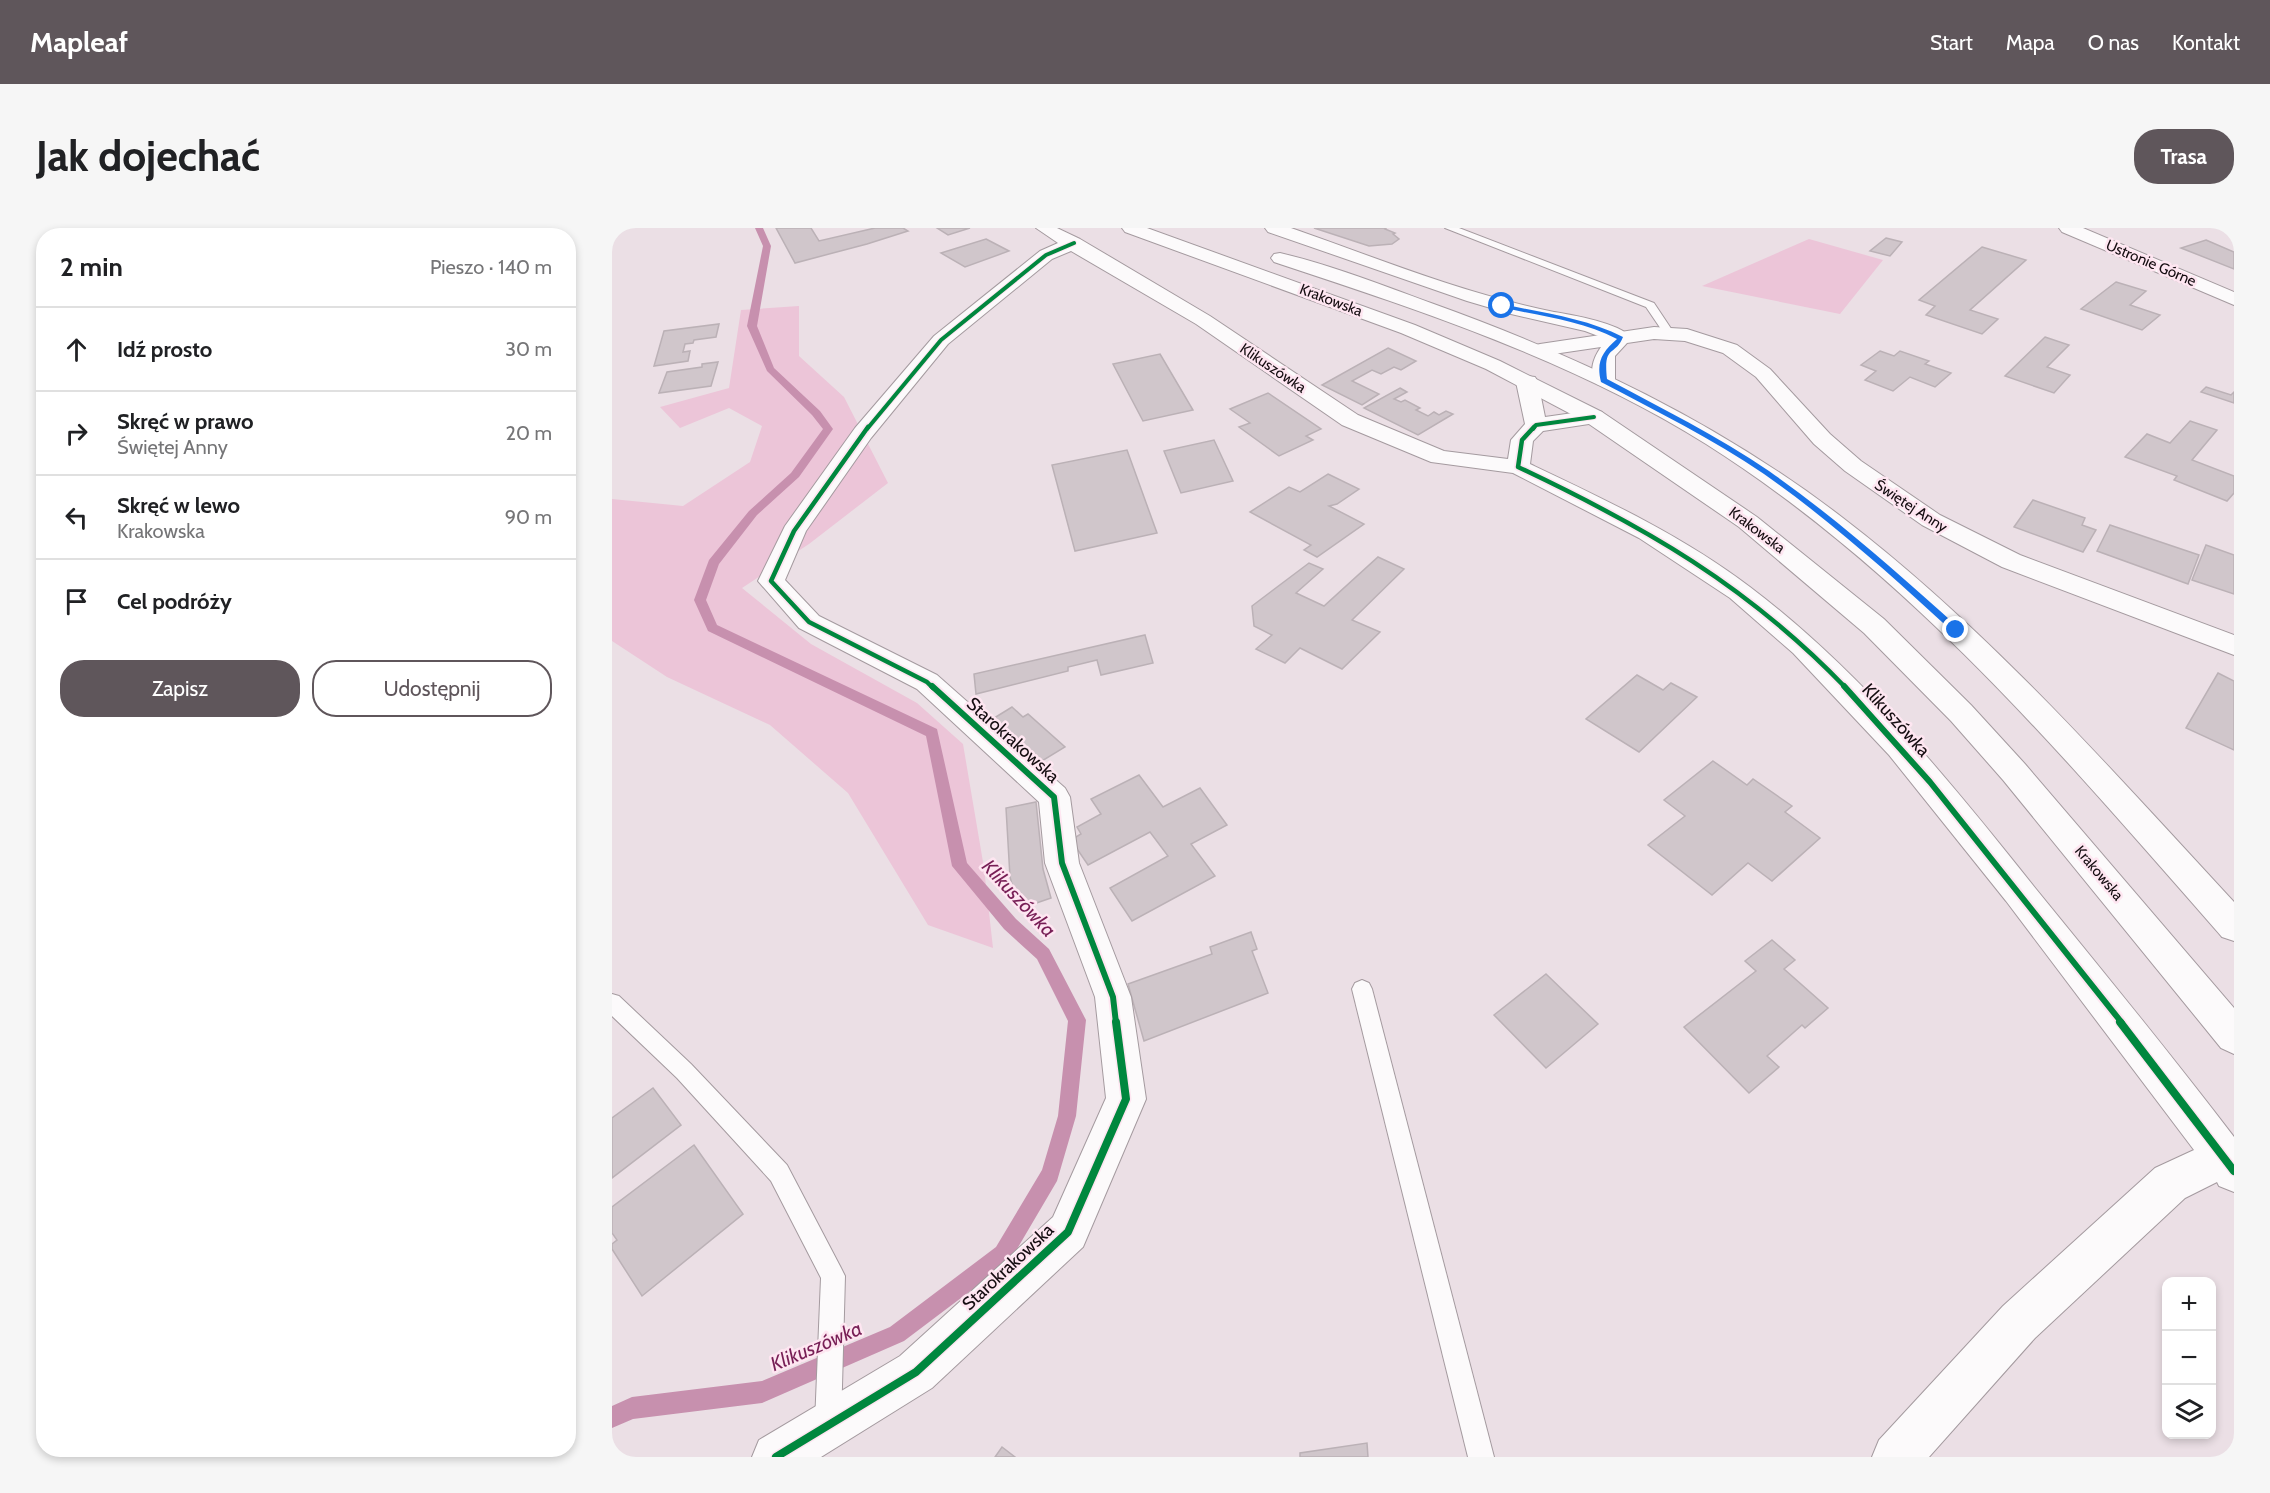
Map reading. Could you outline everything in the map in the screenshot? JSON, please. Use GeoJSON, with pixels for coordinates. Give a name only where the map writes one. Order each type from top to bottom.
{"type":"FeatureCollection","features":[{"type":"Feature","properties":{"kind":"street","name":"Klikuszówka"},"geometry":{"type":"LineString","coordinates":[[1045,228],[1203,320],[1350,420],[1439,457],[1518,467],[1584,498],[1669,545],[1721,578],[1767,614],[1807,649],[1906,753],[2229,1164]]}},
{"type":"Feature","properties":{"kind":"street","name":"Krakowska"},"geometry":{"type":"LineString","coordinates":[[1131,228],[1408,329],[1527,382],[1594,417],[1748,522],[1827,585],[1914,664],[2014,772],[2234,1036]]}},
{"type":"Feature","properties":{"kind":"street"},"geometry":{"type":"LineString","coordinates":[[1274,228],[1502,306],[1604,330],[1621,338],[1606,351],[1602,362],[1604,380]]}},
{"type":"Feature","properties":{"kind":"street","name":"Ustronie Górne"},"geometry":{"type":"LineString","coordinates":[[2068,228],[2234,299]]}},
{"type":"Feature","properties":{"kind":"street","name":"Starokrakowska"},"geometry":{"type":"LineString","coordinates":[[776,1457],[916,1372],[1068,1232],[1126,1099],[1113,997],[1062,864],[1053,797],[927,682],[809,622],[771,581],[795,531],[863,433],[941,339],[1046,255],[1074,243]]}},
{"type":"Feature","properties":{"kind":"street","name":"Krakowska"},"geometry":{"type":"LineString","coordinates":[[1261,252],[1468,322],[1540,350],[1604,380],[1695,429],[1766,473],[1834,523],[1900,578],[1956,630],[2067,742],[2234,926]]}},
{"type":"Feature","properties":{"kind":"street","name":"Świętej Anny"},"geometry":{"type":"LineString","coordinates":[[1540,350],[1637,334],[1669,333],[1701,338],[1730,349],[1763,373],[1822,439],[1853,466],[1893,496],[1953,533],[2058,580],[2234,645]]}},
{"type":"Feature","properties":{"kind":"street"},"geometry":{"type":"LineString","coordinates":[[1527,382],[1536,425]]}},
{"type":"Feature","properties":{"kind":"street"},"geometry":{"type":"LineString","coordinates":[[1518,467],[1522,440],[1536,425],[1594,417]]}},
{"type":"Feature","properties":{"kind":"street"},"geometry":{"type":"LineString","coordinates":[[1896,1457],[2019,1322],[2162,1190],[2170,1183],[2229,1164]]}},
{"type":"Feature","properties":{"kind":"lane"},"geometry":{"type":"LineString","coordinates":[[1450,228],[1650,305],[1669,333]]}},
{"type":"Feature","properties":{"kind":"lane"},"geometry":{"type":"LineString","coordinates":[[1362,988],[1480,1457]]}},
{"type":"Feature","properties":{"kind":"lane"},"geometry":{"type":"LineString","coordinates":[[612,1003],[684,1071],[779,1173],[833,1276],[831,1376],[827,1426]]}},
{"type":"Feature","properties":{"kind":"shaded area"},"geometry":{"type":"Polygon","coordinates":[[[1809,239],[1883,260],[1840,314],[1702,286],[1809,239]]]}},
{"type":"Feature","properties":{"kind":"shaded area"},"geometry":{"type":"Polygon","coordinates":[[[799,306],[799,356],[844,397],[888,483],[809,544],[742,588],[811,644],[917,703],[963,744],[984,868],[993,948],[928,925],[848,793],[770,725],[667,677],[612,641],[612,499],[683,506],[750,462],[762,426],[729,408],[680,428],[660,407],[729,388],[741,310],[799,306]]]}},
{"type":"Feature","properties":{"kind":"building"},"geometry":{"type":"Polygon","coordinates":[[[776,228],[811,228],[819,241],[875,228],[903,228],[908,231],[795,263],[776,228]]]}},
{"type":"Feature","properties":{"kind":"building"},"geometry":{"type":"Polygon","coordinates":[[[937,228],[970,228],[948,235],[937,228]]]}},
{"type":"Feature","properties":{"kind":"building"},"geometry":{"type":"Polygon","coordinates":[[[1314,228],[1386,228],[1395,233],[1393,234],[1399,239],[1392,244],[1369,246],[1314,228]]]}},
{"type":"Feature","properties":{"kind":"building"},"geometry":{"type":"Polygon","coordinates":[[[1886,238],[1902,242],[1890,256],[1870,251],[1886,238]]]}},
{"type":"Feature","properties":{"kind":"building"},"geometry":{"type":"Polygon","coordinates":[[[986,239],[1009,251],[965,267],[941,253],[986,239]]]}},
{"type":"Feature","properties":{"kind":"building"},"geometry":{"type":"Polygon","coordinates":[[[2206,240],[2234,252],[2234,269],[2181,248],[2206,240]]]}},
{"type":"Feature","properties":{"kind":"building"},"geometry":{"type":"Polygon","coordinates":[[[1982,247],[2026,260],[1970,310],[1998,319],[1982,334],[1926,315],[1935,306],[1919,300],[1982,247]]]}},
{"type":"Feature","properties":{"kind":"building"},"geometry":{"type":"Polygon","coordinates":[[[2116,282],[2146,291],[2130,305],[2160,315],[2142,330],[2081,309],[2116,282]]]}},
{"type":"Feature","properties":{"kind":"building"},"geometry":{"type":"Polygon","coordinates":[[[719,324],[716,337],[694,340],[693,343],[685,344],[683,352],[690,351],[688,361],[654,366],[664,331],[719,324]]]}},
{"type":"Feature","properties":{"kind":"building"},"geometry":{"type":"Polygon","coordinates":[[[2045,337],[2069,345],[2047,367],[2070,375],[2054,393],[2005,376],[2045,337]]]}},
{"type":"Feature","properties":{"kind":"building"},"geometry":{"type":"Polygon","coordinates":[[[1388,348],[1416,361],[1401,370],[1394,367],[1381,374],[1372,370],[1352,381],[1379,394],[1362,405],[1322,385],[1388,348]]]}},
{"type":"Feature","properties":{"kind":"building"},"geometry":{"type":"Polygon","coordinates":[[[1880,351],[1894,356],[1900,351],[1929,361],[1925,364],[1951,373],[1935,387],[1910,377],[1893,391],[1865,380],[1876,371],[1861,365],[1880,351]]]}},
{"type":"Feature","properties":{"kind":"building"},"geometry":{"type":"Polygon","coordinates":[[[1160,354],[1193,410],[1143,421],[1113,364],[1160,354]]]}},
{"type":"Feature","properties":{"kind":"building"},"geometry":{"type":"Polygon","coordinates":[[[718,362],[711,386],[659,393],[667,372],[702,367],[702,364],[718,362]]]}},
{"type":"Feature","properties":{"kind":"building"},"geometry":{"type":"Polygon","coordinates":[[[2206,387],[2231,395],[2234,392],[2234,403],[2201,392],[2206,387]]]}},
{"type":"Feature","properties":{"kind":"building"},"geometry":{"type":"Polygon","coordinates":[[[1400,388],[1407,392],[1394,399],[1401,402],[1405,400],[1420,408],[1416,410],[1428,416],[1434,412],[1439,415],[1446,411],[1453,414],[1418,435],[1364,408],[1400,388]]]}},
{"type":"Feature","properties":{"kind":"building"},"geometry":{"type":"Polygon","coordinates":[[[1268,393],[1321,429],[1306,436],[1313,440],[1279,456],[1239,427],[1250,423],[1230,409],[1268,393]]]}},
{"type":"Feature","properties":{"kind":"building"},"geometry":{"type":"Polygon","coordinates":[[[2190,421],[2217,430],[2192,460],[2234,476],[2234,493],[2227,501],[2174,480],[2177,476],[2125,457],[2147,434],[2170,443],[2190,421]]]}},
{"type":"Feature","properties":{"kind":"building"},"geometry":{"type":"Polygon","coordinates":[[[1214,440],[1233,481],[1181,493],[1164,451],[1214,440]]]}},
{"type":"Feature","properties":{"kind":"building"},"geometry":{"type":"Polygon","coordinates":[[[1127,450],[1157,533],[1075,551],[1052,465],[1127,450]]]}},
{"type":"Feature","properties":{"kind":"building"},"geometry":{"type":"Polygon","coordinates":[[[1328,474],[1359,489],[1337,504],[1329,506],[1364,524],[1317,557],[1304,550],[1311,545],[1250,512],[1289,487],[1300,492],[1328,474]]]}},
{"type":"Feature","properties":{"kind":"building"},"geometry":{"type":"Polygon","coordinates":[[[2033,500],[2085,518],[2082,525],[2096,530],[2083,552],[2014,527],[2033,500]]]}},
{"type":"Feature","properties":{"kind":"building"},"geometry":{"type":"Polygon","coordinates":[[[2110,525],[2199,555],[2188,584],[2097,551],[2110,525]]]}},
{"type":"Feature","properties":{"kind":"building"},"geometry":{"type":"Polygon","coordinates":[[[2206,545],[2234,555],[2234,594],[2192,580],[2206,545]]]}},
{"type":"Feature","properties":{"kind":"building"},"geometry":{"type":"Polygon","coordinates":[[[1378,557],[1404,569],[1352,620],[1380,632],[1342,669],[1300,648],[1285,663],[1256,649],[1272,635],[1254,626],[1252,606],[1309,563],[1323,569],[1296,593],[1324,606],[1378,557]]]}},
{"type":"Feature","properties":{"kind":"building"},"geometry":{"type":"Polygon","coordinates":[[[1145,635],[1153,663],[1101,675],[1097,660],[1068,667],[1068,671],[976,694],[974,674],[1145,635]]]}},
{"type":"Feature","properties":{"kind":"building"},"geometry":{"type":"Polygon","coordinates":[[[2218,673],[2234,681],[2234,750],[2186,728],[2218,673]]]}},
{"type":"Feature","properties":{"kind":"building"},"geometry":{"type":"Polygon","coordinates":[[[1637,675],[1663,690],[1671,683],[1697,697],[1639,752],[1586,719],[1637,675]]]}},
{"type":"Feature","properties":{"kind":"building"},"geometry":{"type":"Polygon","coordinates":[[[1012,707],[1023,717],[1028,714],[1065,747],[1037,764],[991,720],[1012,707]]]}},
{"type":"Feature","properties":{"kind":"building"},"geometry":{"type":"Polygon","coordinates":[[[1713,761],[1747,785],[1753,779],[1792,806],[1785,812],[1820,838],[1772,881],[1748,863],[1712,895],[1648,845],[1685,816],[1664,800],[1713,761]]]}},
{"type":"Feature","properties":{"kind":"building"},"geometry":{"type":"Polygon","coordinates":[[[1139,775],[1163,807],[1200,788],[1227,825],[1191,844],[1215,876],[1132,921],[1110,888],[1168,856],[1150,832],[1088,865],[1071,840],[1081,834],[1077,827],[1101,814],[1091,799],[1139,775]]]}},
{"type":"Feature","properties":{"kind":"building"},"geometry":{"type":"Polygon","coordinates":[[[1036,802],[1043,869],[1051,898],[1019,909],[1010,877],[1006,808],[1036,802]]]}},
{"type":"Feature","properties":{"kind":"building"},"geometry":{"type":"Polygon","coordinates":[[[1251,932],[1257,949],[1252,951],[1268,993],[1144,1041],[1128,984],[1212,954],[1210,947],[1251,932]]]}},
{"type":"Feature","properties":{"kind":"building"},"geometry":{"type":"Polygon","coordinates":[[[1772,940],[1795,960],[1784,969],[1828,1008],[1805,1028],[1802,1025],[1767,1056],[1779,1067],[1749,1093],[1684,1027],[1756,971],[1745,961],[1772,940]]]}},
{"type":"Feature","properties":{"kind":"building"},"geometry":{"type":"Polygon","coordinates":[[[1546,974],[1598,1024],[1546,1068],[1494,1015],[1546,974]]]}},
{"type":"Feature","properties":{"kind":"building"},"geometry":{"type":"Polygon","coordinates":[[[653,1088],[681,1125],[612,1178],[612,1118],[653,1088]]]}},
{"type":"Feature","properties":{"kind":"building"},"geometry":{"type":"Polygon","coordinates":[[[694,1145],[743,1214],[642,1296],[612,1249],[612,1244],[617,1240],[612,1233],[612,1207],[694,1145]]]}},
{"type":"Feature","properties":{"kind":"building"},"geometry":{"type":"Polygon","coordinates":[[[1367,1443],[1368,1457],[1300,1457],[1300,1453],[1367,1443]]]}},
{"type":"Feature","properties":{"kind":"building"},"geometry":{"type":"Polygon","coordinates":[[[1002,1447],[1015,1457],[995,1457],[1002,1447]]]}},
{"type":"Feature","properties":{"kind":"waterway","name":"Klikuszówka"},"geometry":{"type":"LineString","coordinates":[[612,1417],[632,1408],[762,1392],[897,1334],[1003,1254],[1050,1174],[1067,1116],[1077,1020],[1043,954],[1010,924],[960,866],[932,733],[712,628],[700,600],[713,563],[753,513],[795,475],[828,429],[816,413],[770,369],[752,326],[767,246],[759,228]]}},
{"type":"Feature","properties":{"kind":"cycle path"},"geometry":{"type":"LineString","coordinates":[[776,1457],[916,1372],[1068,1232],[1126,1099],[1113,997],[1062,863],[1054,797],[927,682],[809,622],[771,581],[794,531],[863,433],[941,340],[1046,255],[1074,243]]}},
{"type":"Feature","properties":{"kind":"cycle path"},"geometry":{"type":"LineString","coordinates":[[1594,417],[1536,425],[1522,440],[1518,467],[1616,515],[1710,571],[1768,615],[1837,678],[1960,818],[2127,1030],[2234,1171]]}},
{"type":"Feature","properties":{"kind":"route"},"geometry":{"type":"LineString","coordinates":[[1502,306],[1573,321],[1604,330],[1621,338],[1606,351],[1602,362],[1604,380],[1695,429],[1798,495],[1917,592],[1956,630]]}}]}
